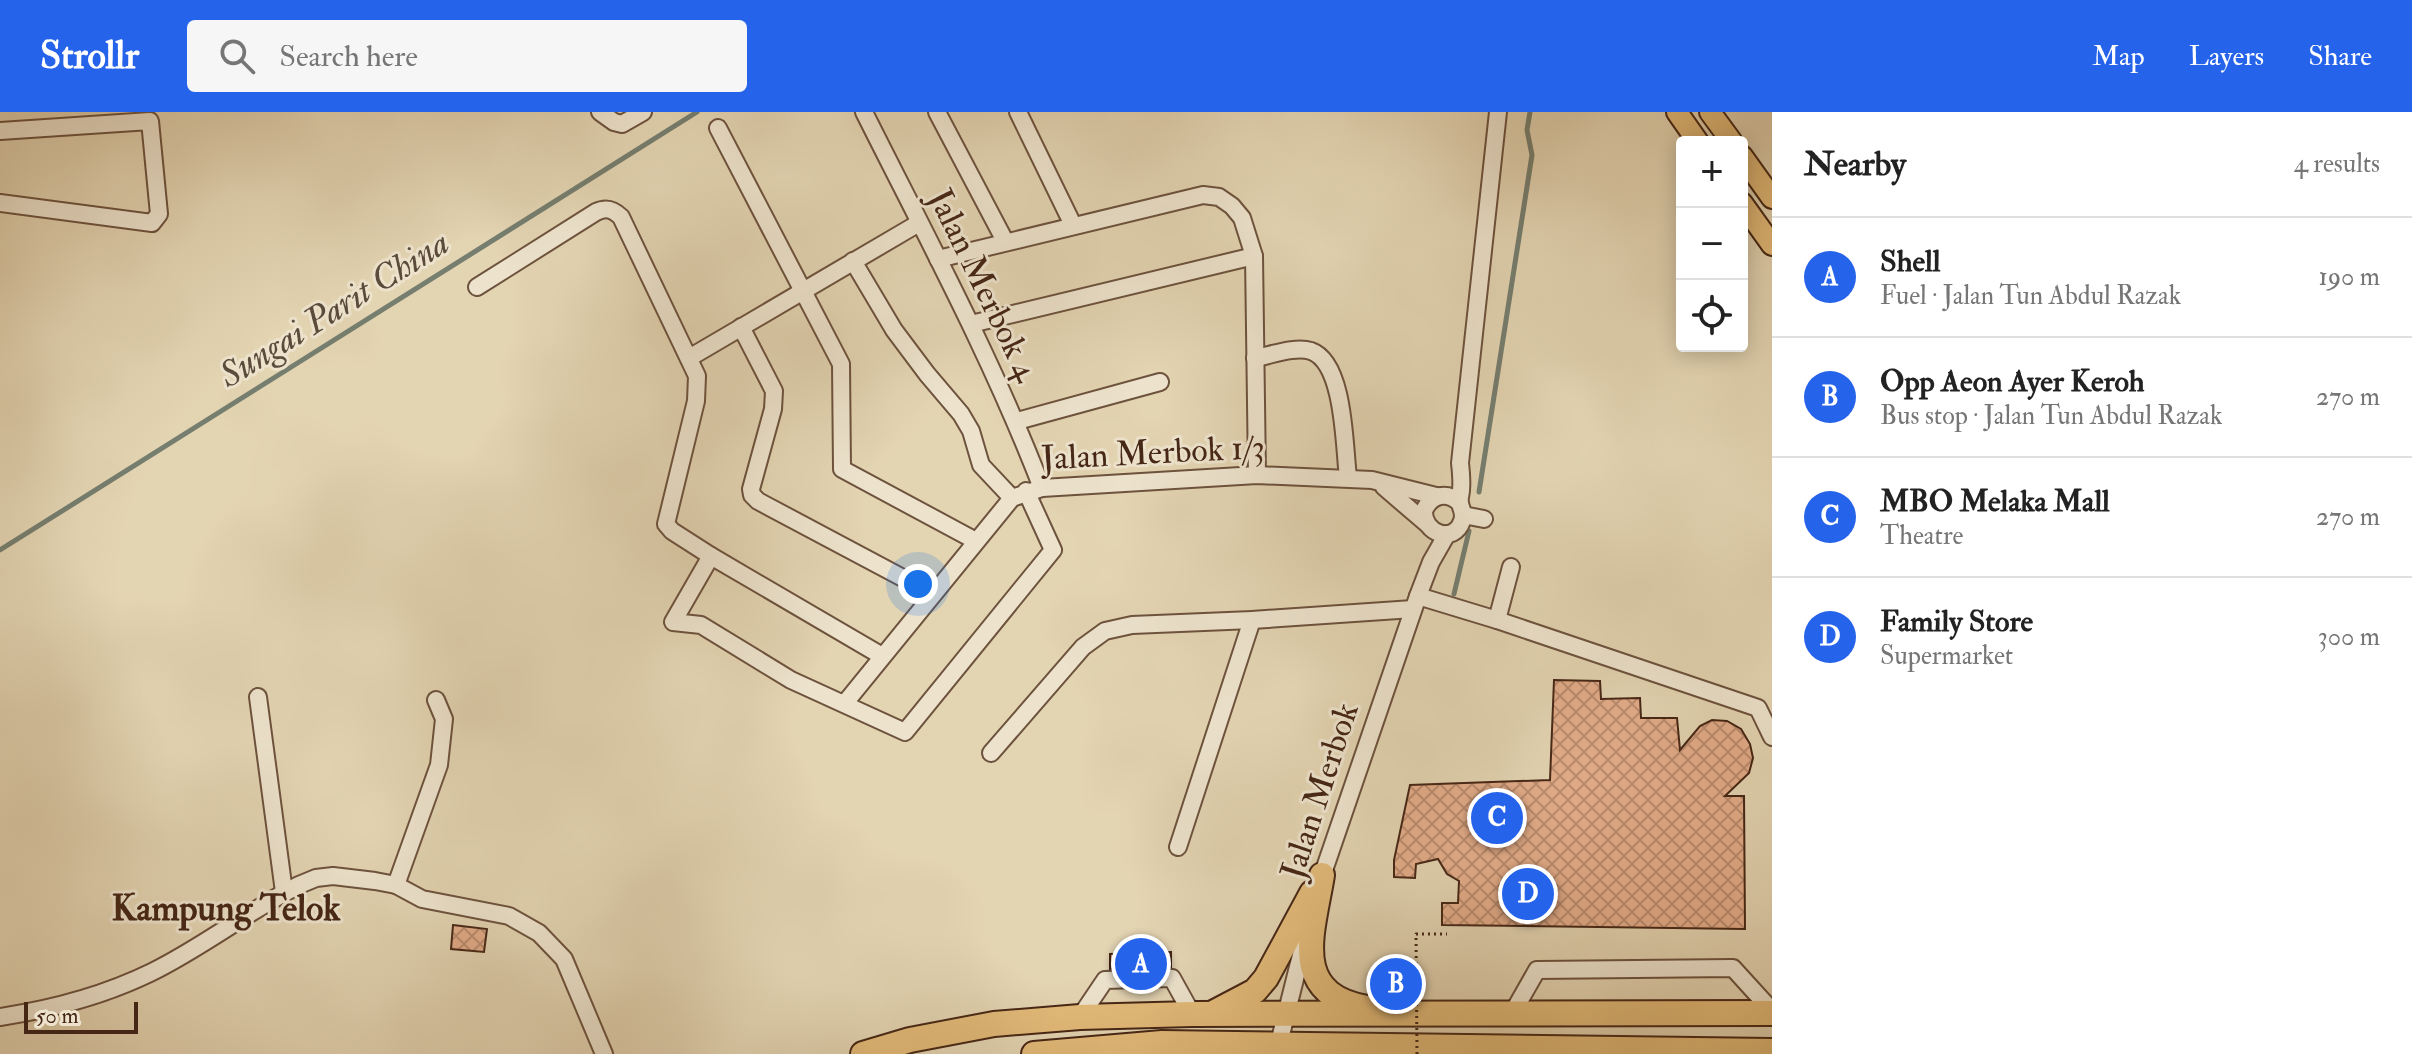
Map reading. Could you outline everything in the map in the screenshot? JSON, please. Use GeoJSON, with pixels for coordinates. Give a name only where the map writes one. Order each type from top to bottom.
{"type":"FeatureCollection","features":[{"type":"Feature","properties":{"kind":"highway"},"geometry":{"type":"LineString","coordinates":[[1200,1014],[1255,991],[1266,978],[1322,875]]}},
{"type":"Feature","properties":{"kind":"highway"},"geometry":{"type":"LineString","coordinates":[[1322,875],[1309,958],[1314,973],[1324,988],[1341,999],[1361,1007],[1404,1015]]}},
{"type":"Feature","properties":{"kind":"highway"},"geometry":{"type":"LineString","coordinates":[[863,1054],[910,1040],[994,1024],[1080,1017],[1772,1012]]}},
{"type":"Feature","properties":{"kind":"highway"},"geometry":{"type":"LineString","coordinates":[[1034,1054],[1162,1043],[1279,1043],[1333,1049],[1434,1052],[1772,1051]]}},
{"type":"Feature","properties":{"kind":"main road"},"geometry":{"type":"LineString","coordinates":[[1677,112],[1694,136]]}},
{"type":"Feature","properties":{"kind":"main road"},"geometry":{"type":"LineString","coordinates":[[1710,112],[1728,136]]}},
{"type":"Feature","properties":{"kind":"main road"},"geometry":{"type":"LineString","coordinates":[[1748,164],[1772,198]]}},
{"type":"Feature","properties":{"kind":"main road"},"geometry":{"type":"LineString","coordinates":[[1746,208],[1772,245]]}},
{"type":"Feature","properties":{"kind":"street"},"geometry":{"type":"LineString","coordinates":[[600,112],[622,124],[643,112]]}},
{"type":"Feature","properties":{"kind":"street","name":"Jalan Merbok 4"},"geometry":{"type":"LineString","coordinates":[[864,112],[1017,421],[1027,492]]}},
{"type":"Feature","properties":{"kind":"street"},"geometry":{"type":"LineString","coordinates":[[937,112],[1005,241]]}},
{"type":"Feature","properties":{"kind":"street"},"geometry":{"type":"LineString","coordinates":[[1460,463],[1440,496],[1431,500],[1424,511],[1428,526],[1447,534],[1459,528],[1462,509],[1460,463],[1498,112]]}},
{"type":"Feature","properties":{"kind":"street"},"geometry":{"type":"LineString","coordinates":[[1026,114],[1073,225]]}},
{"type":"Feature","properties":{"kind":"street"},"geometry":{"type":"LineString","coordinates":[[0,131],[150,121],[159,214],[152,223],[0,203]]}},
{"type":"Feature","properties":{"kind":"street"},"geometry":{"type":"LineString","coordinates":[[718,128],[841,364],[842,469],[976,541]]}},
{"type":"Feature","properties":{"kind":"street"},"geometry":{"type":"LineString","coordinates":[[938,259],[1203,195],[1219,197],[1242,218],[1254,256],[1257,475]]}},
{"type":"Feature","properties":{"kind":"street"},"geometry":{"type":"LineString","coordinates":[[477,287],[596,212],[610,209],[621,217],[697,376],[698,388],[666,524],[711,556],[882,656]]}},
{"type":"Feature","properties":{"kind":"street"},"geometry":{"type":"LineString","coordinates":[[689,358],[919,223]]}},
{"type":"Feature","properties":{"kind":"street"},"geometry":{"type":"LineString","coordinates":[[971,324],[1254,256]]}},
{"type":"Feature","properties":{"kind":"street"},"geometry":{"type":"LineString","coordinates":[[711,556],[673,622],[701,625],[791,680],[905,732],[1053,550],[1027,492],[981,465],[971,431],[961,414],[894,330],[853,261]]}},
{"type":"Feature","properties":{"kind":"street"},"geometry":{"type":"LineString","coordinates":[[741,327],[774,391],[773,409],[752,495],[933,594]]}},
{"type":"Feature","properties":{"kind":"street"},"geometry":{"type":"LineString","coordinates":[[1255,358],[1298,350],[1310,351],[1320,357],[1337,385],[1348,477]]}},
{"type":"Feature","properties":{"kind":"street"},"geometry":{"type":"LineString","coordinates":[[1017,421],[1160,382]]}},
{"type":"Feature","properties":{"kind":"street","name":"Jalan Merbok 1/3"},"geometry":{"type":"LineString","coordinates":[[845,703],[976,541],[1027,492],[1257,475],[1348,477],[1440,496]]}},
{"type":"Feature","properties":{"kind":"street","name":"Jalan Merbok 1/3"},"geometry":{"type":"LineString","coordinates":[[1372,480],[1399,498],[1428,526]]}},
{"type":"Feature","properties":{"kind":"street"},"geometry":{"type":"LineString","coordinates":[[1440,496],[1455,499],[1462,509],[1484,519]]}},
{"type":"Feature","properties":{"kind":"street","name":"Jalan Merbok"},"geometry":{"type":"LineString","coordinates":[[1428,526],[1431,562]]}},
{"type":"Feature","properties":{"kind":"street","name":"Jalan Merbok"},"geometry":{"type":"LineString","coordinates":[[1279,1043],[1322,875],[1415,603],[1431,562],[1447,534]]}},
{"type":"Feature","properties":{"kind":"street"},"geometry":{"type":"LineString","coordinates":[[1497,620],[1511,567]]}},
{"type":"Feature","properties":{"kind":"street"},"geometry":{"type":"LineString","coordinates":[[991,753],[1083,647],[1105,631],[1132,625],[1252,620],[1415,603],[1497,620],[1758,708],[1772,737]]}},
{"type":"Feature","properties":{"kind":"street"},"geometry":{"type":"LineString","coordinates":[[1178,847],[1252,620]]}},
{"type":"Feature","properties":{"kind":"street"},"geometry":{"type":"LineString","coordinates":[[258,697],[284,892]]}},
{"type":"Feature","properties":{"kind":"street"},"geometry":{"type":"LineString","coordinates":[[396,885],[439,765],[444,719],[436,700]]}},
{"type":"Feature","properties":{"kind":"street"},"geometry":{"type":"LineString","coordinates":[[0,1017],[46,1010],[91,998],[151,972],[284,892],[325,877],[396,885],[422,899],[509,916],[539,933],[564,959],[604,1054]]}},
{"type":"Feature","properties":{"kind":"street"},"geometry":{"type":"LineString","coordinates":[[1512,1014],[1537,970],[1733,968],[1772,1012]]}},
{"type":"Feature","properties":{"kind":"street"},"geometry":{"type":"LineString","coordinates":[[1080,1017],[1105,980],[1172,978],[1200,1014]]}},
{"type":"Feature","properties":{"kind":"street"},"geometry":{"type":"LineString","coordinates":[[1162,1043],[1224,1054]]}},
{"type":"Feature","properties":{"kind":"path"},"geometry":{"type":"LineString","coordinates":[[1434,1052],[1416,934],[1447,934]]}},
{"type":"Feature","properties":{"kind":"building"},"geometry":{"type":"Polygon","coordinates":[[[1554,680],[1600,681],[1601,699],[1640,698],[1641,718],[1677,718],[1680,750],[1700,726],[1712,720],[1727,721],[1741,729],[1750,744],[1753,758],[1749,773],[1725,796],[1744,796],[1745,929],[1442,925],[1442,903],[1458,903],[1459,881],[1447,874],[1438,859],[1416,864],[1415,878],[1394,877],[1394,860],[1410,785],[1550,780],[1554,680]]]}},
{"type":"Feature","properties":{"kind":"building"},"geometry":{"type":"Polygon","coordinates":[[[453,925],[487,929],[484,952],[451,949],[453,925]]]}},
{"type":"Feature","properties":{"kind":"building"},"geometry":{"type":"Polygon","coordinates":[[[1171,952],[1171,967],[1110,969],[1110,954],[1171,952]]]}},
{"type":"Feature","properties":{"kind":"waterway","name":"Sungai Parit China"},"geometry":{"type":"LineString","coordinates":[[0,550],[697,112]]}},
{"type":"Feature","properties":{"kind":"waterway"},"geometry":{"type":"LineString","coordinates":[[1479,492],[1532,155],[1527,130],[1530,112]]}},
{"type":"Feature","properties":{"kind":"waterway"},"geometry":{"type":"LineString","coordinates":[[1454,594],[1469,531]]}},
{"type":"Feature","properties":{"kind":"place","name":"MBO Melaka Mall"},"geometry":{"type":"Point","coordinates":[1497,818]}},
{"type":"Feature","properties":{"kind":"place","name":"Family Store"},"geometry":{"type":"Point","coordinates":[1528,894]}},
{"type":"Feature","properties":{"kind":"place","name":"Shell"},"geometry":{"type":"Point","coordinates":[1141,964]}},
{"type":"Feature","properties":{"kind":"place","name":"Opp Aeon Ayer Keroh"},"geometry":{"type":"Point","coordinates":[1396,984]}},
{"type":"Feature","properties":{"kind":"district","name":"Kampung Telok"},"geometry":{"type":"Point","coordinates":[226,908]}}]}
